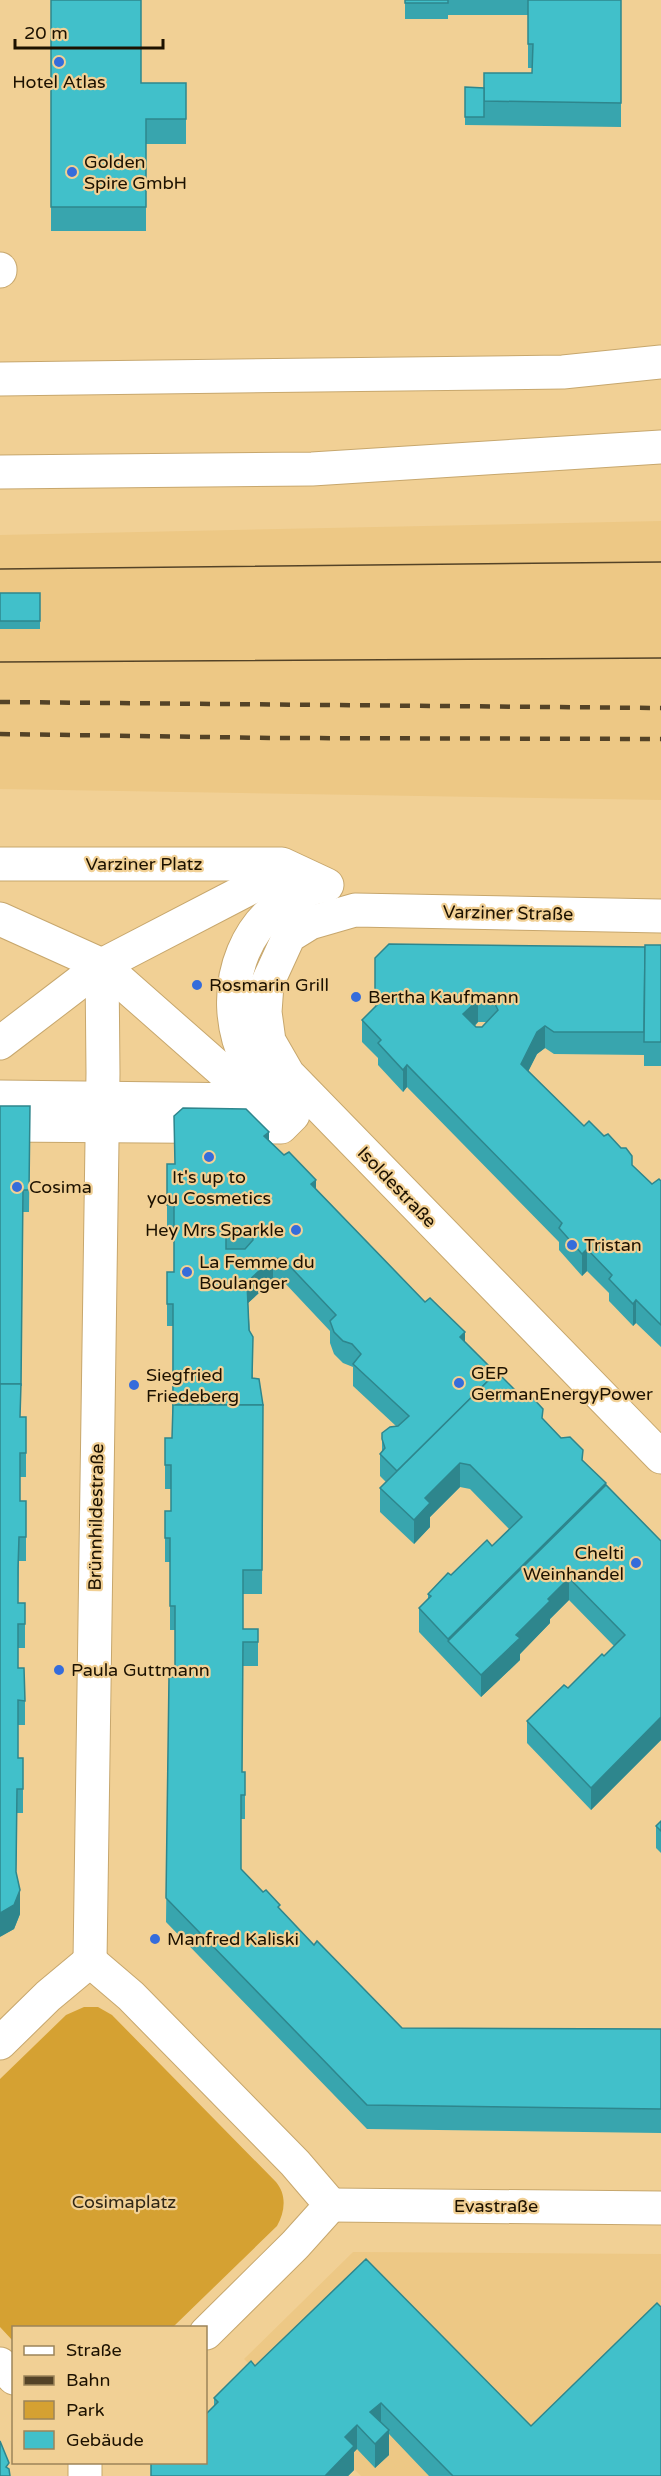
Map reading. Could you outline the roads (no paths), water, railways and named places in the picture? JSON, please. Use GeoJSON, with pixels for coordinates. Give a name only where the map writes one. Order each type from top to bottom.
{"type":"FeatureCollection","features":[{"type":"Feature","properties":{"kind":"main road"},"geometry":{"type":"LineString","coordinates":[[0,379],[563,372],[661,362]]}},
{"type":"Feature","properties":{"kind":"main road"},"geometry":{"type":"LineString","coordinates":[[0,472],[312,469],[661,447]]}},
{"type":"Feature","properties":{"kind":"main road","name":"Varziner Platz"},"geometry":{"type":"LineString","coordinates":[[0,864],[282,864],[284,869],[327,885],[307,889],[297,894],[266,917],[243,950],[234,979],[235,1015],[242,1048],[256,1077],[256,1093]]}},
{"type":"Feature","properties":{"kind":"main road"},"geometry":{"type":"LineString","coordinates":[[0,1043],[102,965],[284,869]]}},
{"type":"Feature","properties":{"kind":"main road","name":"Varziner Platz"},"geometry":{"type":"LineString","coordinates":[[256,1093],[221,1047],[213,1004],[216,961],[239,916],[284,869]]}},
{"type":"Feature","properties":{"kind":"main road","name":"Varziner Straße"},"geometry":{"type":"LineString","coordinates":[[355,910],[661,916]]}},
{"type":"Feature","properties":{"kind":"main road","name":"Isoldestraße"},"geometry":{"type":"LineString","coordinates":[[355,910],[310,923],[289,936],[267,984],[264,1012],[268,1041],[288,1074],[661,1457]]}},
{"type":"Feature","properties":{"kind":"main road","name":"Varziner Platz"},"geometry":{"type":"LineString","coordinates":[[0,919],[102,965],[256,1093],[293,1115],[280,1127],[140,1112],[102,1099],[61,1112],[0,1125]]}},
{"type":"Feature","properties":{"kind":"main road"},"geometry":{"type":"LineString","coordinates":[[102,965],[102,1099]]}},
{"type":"Feature","properties":{"kind":"main road","name":"Varziner Platz"},"geometry":{"type":"LineString","coordinates":[[140,1112],[256,1093]]}},
{"type":"Feature","properties":{"kind":"main road","name":"Varziner Platz"},"geometry":{"type":"LineString","coordinates":[[0,1097],[61,1112]]}},
{"type":"Feature","properties":{"kind":"main road","name":"Brünnhildestraße"},"geometry":{"type":"LineString","coordinates":[[90,1960],[102,1099]]}},
{"type":"Feature","properties":{"kind":"main road"},"geometry":{"type":"LineString","coordinates":[[0,2043],[48,1996],[90,1960],[147,2012],[295,2163],[331,2205],[295,2245],[207,2332]]}},
{"type":"Feature","properties":{"kind":"main road","name":"Evastraße"},"geometry":{"type":"LineString","coordinates":[[331,2205],[661,2208]]}},
{"type":"Feature","properties":{"kind":"main road"},"geometry":{"type":"LineString","coordinates":[[0,2364],[12,2376]]}},
{"type":"Feature","properties":{"kind":"tram line"},"geometry":{"type":"LineString","coordinates":[[0,569],[661,562]]}},
{"type":"Feature","properties":{"kind":"tram line"},"geometry":{"type":"LineString","coordinates":[[0,662],[661,658]]}},
{"type":"Feature","properties":{"kind":"railway"},"geometry":{"type":"LineString","coordinates":[[0,702],[661,708]]}},
{"type":"Feature","properties":{"kind":"railway"},"geometry":{"type":"LineString","coordinates":[[0,734],[275,738],[661,739]]}},
{"type":"Feature","properties":{"kind":"place","name":"Hotel Atlas"},"geometry":{"type":"Point","coordinates":[59,62]}},
{"type":"Feature","properties":{"kind":"place","name":"Golden Spire GmbH"},"geometry":{"type":"Point","coordinates":[72,172]}},
{"type":"Feature","properties":{"kind":"place","name":"Rosmarin Grill"},"geometry":{"type":"Point","coordinates":[197,985]}},
{"type":"Feature","properties":{"kind":"place","name":"Bertha Kaufmann"},"geometry":{"type":"Point","coordinates":[356,997]}},
{"type":"Feature","properties":{"kind":"place","name":"It's up to you Cosmetics"},"geometry":{"type":"Point","coordinates":[209,1157]}},
{"type":"Feature","properties":{"kind":"place","name":"Cosima"},"geometry":{"type":"Point","coordinates":[17,1187]}},
{"type":"Feature","properties":{"kind":"place","name":"Hey Mrs Sparkle"},"geometry":{"type":"Point","coordinates":[296,1230]}},
{"type":"Feature","properties":{"kind":"place","name":"Tristan"},"geometry":{"type":"Point","coordinates":[572,1245]}},
{"type":"Feature","properties":{"kind":"place","name":"La Femme du Boulanger"},"geometry":{"type":"Point","coordinates":[187,1272]}},
{"type":"Feature","properties":{"kind":"place","name":"GEP GermanEnergyPower"},"geometry":{"type":"Point","coordinates":[459,1383]}},
{"type":"Feature","properties":{"kind":"place","name":"Siegfried Friedeberg"},"geometry":{"type":"Point","coordinates":[134,1385]}},
{"type":"Feature","properties":{"kind":"place","name":"Chelti Weinhandel"},"geometry":{"type":"Point","coordinates":[636,1563]}},
{"type":"Feature","properties":{"kind":"place","name":"Paula Guttmann"},"geometry":{"type":"Point","coordinates":[59,1670]}},
{"type":"Feature","properties":{"kind":"place","name":"Manfred Kaliski"},"geometry":{"type":"Point","coordinates":[155,1939]}},
{"type":"Feature","properties":{"kind":"park label","name":"Cosimaplatz"},"geometry":{"type":"Point","coordinates":[124,2202]}}]}
